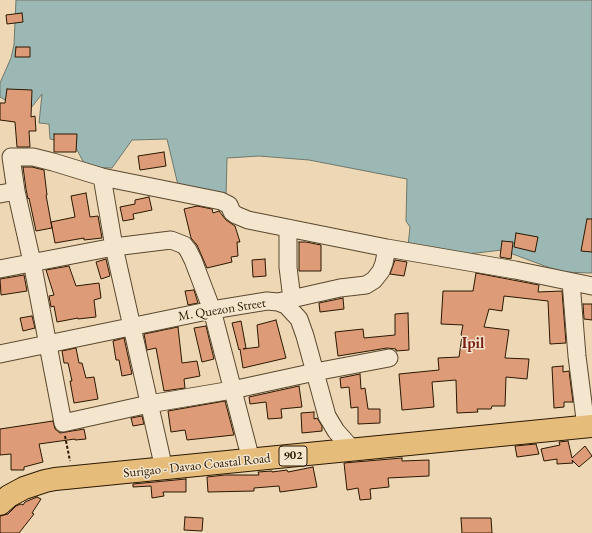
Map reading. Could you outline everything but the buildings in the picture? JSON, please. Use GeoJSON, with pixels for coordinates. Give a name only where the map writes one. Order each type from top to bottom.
{"type":"FeatureCollection","features":[{"type":"Feature","properties":{"kind":"highway","name":"Surigao - Davao Coastal Road"},"geometry":{"type":"LineString","coordinates":[[0,504],[10,496],[32,485],[55,479],[589,426]]}},
{"type":"Feature","properties":{"kind":"street"},"geometry":{"type":"LineString","coordinates":[[389,358],[232,390],[149,404],[63,423],[32,262],[8,192],[11,157],[33,157],[102,177],[221,201],[229,205],[232,212],[241,218],[387,248],[515,270],[592,286]]}},
{"type":"Feature","properties":{"kind":"street"},"geometry":{"type":"LineString","coordinates":[[102,177],[114,247],[164,469]]}},
{"type":"Feature","properties":{"kind":"street"},"geometry":{"type":"LineString","coordinates":[[288,228],[288,266],[285,300],[371,283],[378,275],[384,263],[387,248]]}},
{"type":"Feature","properties":{"kind":"street"},"geometry":{"type":"LineString","coordinates":[[0,269],[114,247],[171,240],[184,245],[194,260],[212,310],[251,460]]}},
{"type":"Feature","properties":{"kind":"street"},"geometry":{"type":"LineString","coordinates":[[572,282],[578,361],[589,426]]}},
{"type":"Feature","properties":{"kind":"street","name":"M. Quezon Street"},"geometry":{"type":"LineString","coordinates":[[0,354],[212,310],[267,301],[285,300],[286,305],[299,319],[330,424],[352,450]]}},
{"type":"Feature","properties":{"kind":"path"},"geometry":{"type":"LineString","coordinates":[[63,423],[73,478]]}},
{"type":"Feature","properties":{"kind":"water"},"geometry":{"type":"Polygon","coordinates":[[[16,0],[592,0],[592,273],[561,272],[502,250],[459,255],[408,246],[410,227],[406,221],[407,179],[309,160],[259,156],[227,158],[226,198],[178,185],[167,139],[132,140],[112,168],[86,167],[74,144],[50,139],[49,124],[39,123],[42,94],[27,113],[0,97],[0,83],[11,58],[14,45],[16,0]]]}},
{"type":"Feature","properties":{"kind":"district","name":"Ipil"},"geometry":{"type":"Point","coordinates":[473,344]}}]}
